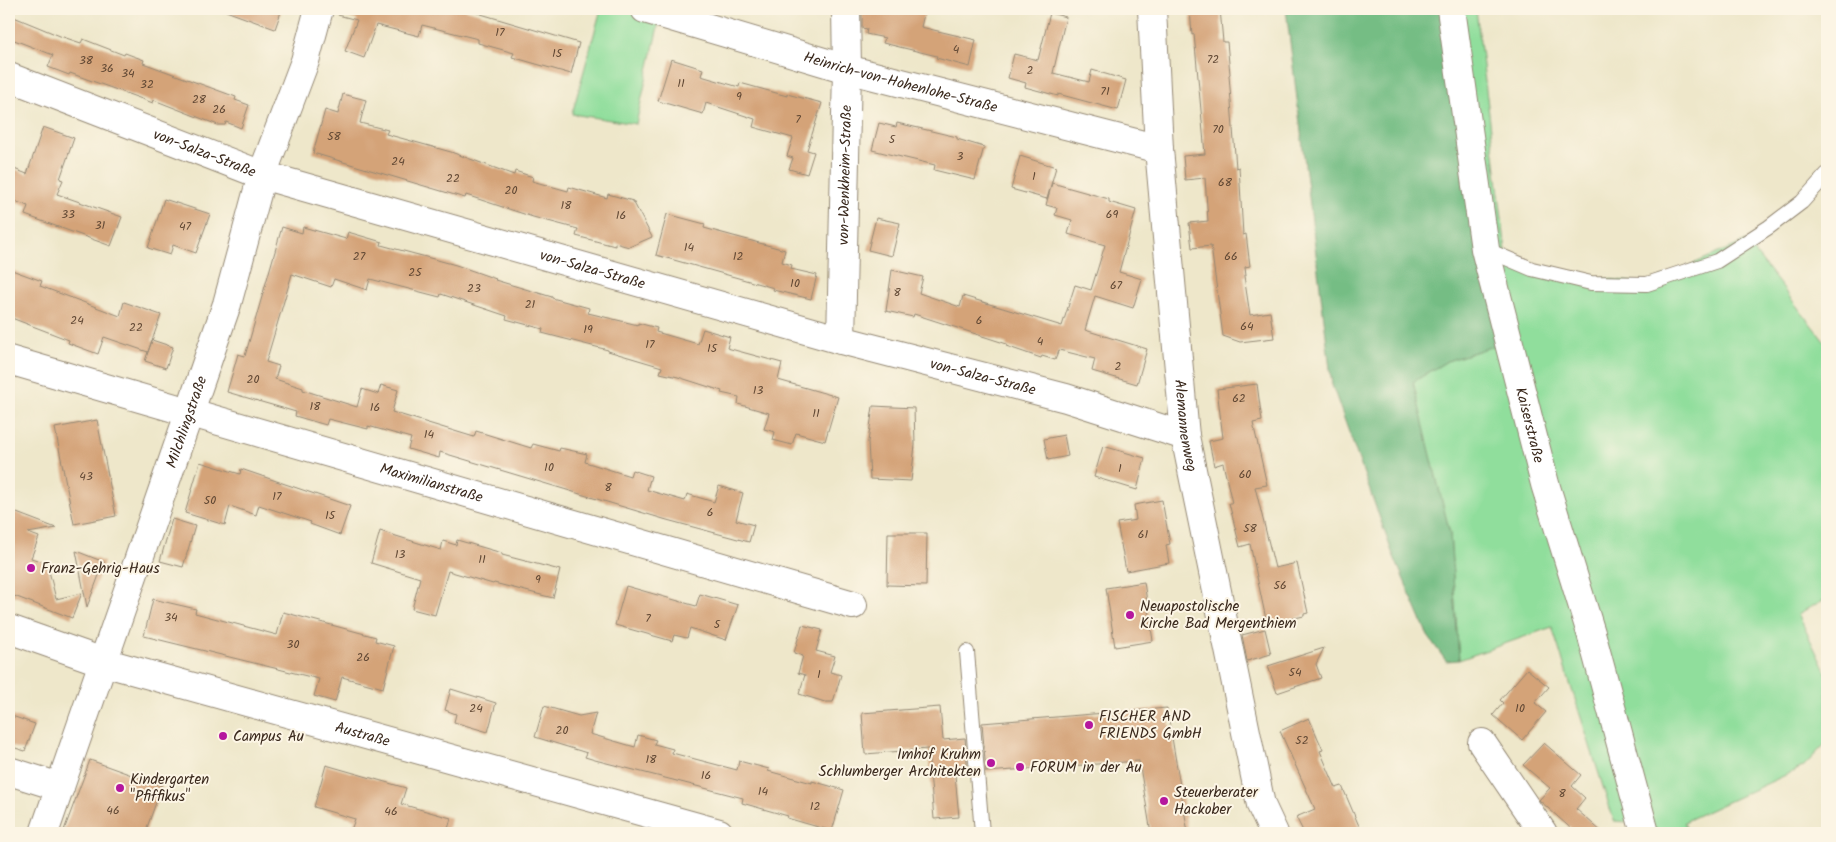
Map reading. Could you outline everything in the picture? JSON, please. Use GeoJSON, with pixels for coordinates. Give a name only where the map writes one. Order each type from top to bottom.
{"type":"FeatureCollection","features":[{"type":"Feature","properties":{"kind":"street","name":"Milchlingstraße"},"geometry":{"type":"LineString","coordinates":[[44,833],[227,304],[262,175],[305,61],[319,9]]}},
{"type":"Feature","properties":{"kind":"street","name":"Heinrich-von-Hohenlohe-Straße"},"geometry":{"type":"LineString","coordinates":[[645,9],[847,69],[1159,149]]}},
{"type":"Feature","properties":{"kind":"street","name":"von-Wenkheim-Straße"},"geometry":{"type":"LineString","coordinates":[[842,340],[847,69],[846,9]]}},
{"type":"Feature","properties":{"kind":"street","name":"Alemannenweg"},"geometry":{"type":"LineString","coordinates":[[1152,9],[1159,149],[1185,436],[1261,805],[1274,833]]}},
{"type":"Feature","properties":{"kind":"street","name":"Kaiserstraße"},"geometry":{"type":"LineString","coordinates":[[1451,9],[1485,249],[1545,484],[1590,634],[1645,833]]}},
{"type":"Feature","properties":{"kind":"street","name":"von-Salza-Straße"},"geometry":{"type":"LineString","coordinates":[[9,78],[262,175],[842,340],[1066,398],[1185,436]]}},
{"type":"Feature","properties":{"kind":"street","name":"Maximilianstraße"},"geometry":{"type":"LineString","coordinates":[[9,360],[853,605]]}},
{"type":"Feature","properties":{"kind":"street","name":"Austraße"},"geometry":{"type":"LineString","coordinates":[[9,629],[103,662],[719,833]]}},
{"type":"Feature","properties":{"kind":"street"},"geometry":{"type":"LineString","coordinates":[[1482,743],[1543,833]]}},
{"type":"Feature","properties":{"kind":"street"},"geometry":{"type":"LineString","coordinates":[[9,771],[60,787]]}},
{"type":"Feature","properties":{"kind":"lane"},"geometry":{"type":"LineString","coordinates":[[1485,249],[1532,269],[1591,283],[1648,284],[1717,261],[1769,227],[1802,202],[1827,174]]}},
{"type":"Feature","properties":{"kind":"lane"},"geometry":{"type":"LineString","coordinates":[[967,652],[982,833]]}},
{"type":"Feature","properties":{"kind":"green space"},"geometry":{"type":"Polygon","coordinates":[[[601,9],[645,9],[661,13],[636,124],[572,114],[601,9]]]}},
{"type":"Feature","properties":{"kind":"green space"},"geometry":{"type":"Polygon","coordinates":[[[1286,9],[1451,9],[1509,341],[1447,361],[1413,382],[1450,534],[1459,660],[1446,661],[1428,636],[1392,552],[1332,385],[1286,9]]]}},
{"type":"Feature","properties":{"kind":"green space"},"geometry":{"type":"Polygon","coordinates":[[[1451,9],[1476,9],[1507,259],[1532,269],[1647,284],[1746,241],[1827,345],[1827,598],[1798,614],[1827,675],[1827,742],[1803,767],[1684,822],[1689,833],[1645,833],[1642,823],[1614,821],[1552,627],[1459,660],[1450,534],[1413,382],[1447,361],[1509,341],[1451,9]]]}},
{"type":"Feature","properties":{"kind":"building"},"geometry":{"type":"Polygon","coordinates":[[[227,9],[282,9],[275,29],[226,11],[227,9]]]}},
{"type":"Feature","properties":{"kind":"building"},"geometry":{"type":"Polygon","coordinates":[[[339,9],[464,9],[579,43],[571,74],[512,57],[514,53],[478,43],[478,39],[422,25],[419,36],[376,25],[364,58],[345,51],[357,20],[338,15],[339,9]]]}},
{"type":"Feature","properties":{"kind":"building"},"geometry":{"type":"Polygon","coordinates":[[[862,9],[901,9],[924,14],[921,27],[976,40],[970,67],[936,58],[937,56],[883,43],[885,38],[866,34],[867,29],[862,28],[862,9]]]}},
{"type":"Feature","properties":{"kind":"building"},"geometry":{"type":"Polygon","coordinates":[[[1190,9],[1220,9],[1223,42],[1227,42],[1236,168],[1239,167],[1243,235],[1246,234],[1250,266],[1245,267],[1246,276],[1244,276],[1250,315],[1270,312],[1274,338],[1240,342],[1223,336],[1211,246],[1192,248],[1189,223],[1208,221],[1205,178],[1185,180],[1183,156],[1205,154],[1190,9]]]}},
{"type":"Feature","properties":{"kind":"building"},"geometry":{"type":"Polygon","coordinates":[[[1050,13],[1066,17],[1053,73],[1089,82],[1092,70],[1126,80],[1118,110],[1025,87],[1026,83],[1008,78],[1014,54],[1038,60],[1050,13]]]}},
{"type":"Feature","properties":{"kind":"building"},"geometry":{"type":"Polygon","coordinates":[[[9,15],[81,43],[83,39],[124,55],[125,53],[144,60],[143,63],[236,97],[235,100],[249,105],[241,128],[226,122],[225,125],[218,125],[154,100],[153,103],[48,67],[53,55],[9,38],[9,15]]]}},
{"type":"Feature","properties":{"kind":"building"},"geometry":{"type":"Polygon","coordinates":[[[671,59],[703,69],[701,76],[739,87],[740,83],[822,103],[807,150],[814,152],[807,174],[789,169],[793,158],[787,156],[793,138],[753,127],[755,119],[706,103],[703,114],[658,101],[671,59]]]}},
{"type":"Feature","properties":{"kind":"building"},"geometry":{"type":"Polygon","coordinates":[[[343,94],[366,100],[360,123],[388,130],[386,134],[451,152],[514,175],[515,171],[533,177],[532,181],[568,191],[569,187],[607,198],[608,194],[633,201],[652,237],[629,247],[615,243],[615,246],[576,236],[578,229],[533,217],[466,195],[465,198],[313,153],[325,110],[338,114],[343,94]]]}},
{"type":"Feature","properties":{"kind":"building"},"geometry":{"type":"Polygon","coordinates":[[[879,123],[896,127],[897,123],[957,137],[957,139],[984,147],[975,180],[934,170],[935,165],[872,150],[879,123]]]}},
{"type":"Feature","properties":{"kind":"building"},"geometry":{"type":"Polygon","coordinates":[[[43,127],[74,138],[60,179],[63,180],[57,194],[122,217],[111,246],[25,215],[28,206],[9,199],[9,167],[27,174],[43,127]]]}},
{"type":"Feature","properties":{"kind":"building"},"geometry":{"type":"Polygon","coordinates":[[[1020,156],[1056,167],[1047,199],[1011,189],[1020,156]]]}},
{"type":"Feature","properties":{"kind":"building"},"geometry":{"type":"Polygon","coordinates":[[[1052,183],[1109,199],[1109,202],[1136,210],[1119,272],[1142,279],[1133,308],[1095,296],[1085,330],[1147,349],[1137,384],[1092,371],[1095,359],[1059,350],[1055,360],[1042,356],[1041,358],[1006,346],[1007,344],[914,314],[913,317],[886,311],[892,270],[923,277],[919,293],[960,307],[963,296],[1062,326],[1075,285],[1091,290],[1105,245],[1068,234],[1072,220],[1055,215],[1057,208],[1046,205],[1052,183]]]}},
{"type":"Feature","properties":{"kind":"building"},"geometry":{"type":"Polygon","coordinates":[[[164,199],[210,214],[196,253],[173,245],[170,255],[148,248],[164,199]]]}},
{"type":"Feature","properties":{"kind":"building"},"geometry":{"type":"Polygon","coordinates":[[[667,214],[705,224],[704,228],[785,250],[782,262],[792,265],[791,269],[817,275],[811,299],[773,290],[774,288],[656,255],[667,214]]]}},
{"type":"Feature","properties":{"kind":"building"},"geometry":{"type":"Polygon","coordinates":[[[876,218],[900,223],[892,256],[868,250],[876,218]]]}},
{"type":"Feature","properties":{"kind":"building"},"geometry":{"type":"Polygon","coordinates":[[[282,227],[302,233],[303,227],[346,239],[348,232],[382,242],[381,245],[456,265],[495,280],[589,308],[588,313],[657,328],[656,332],[698,344],[703,329],[730,337],[727,348],[782,363],[778,380],[838,397],[825,441],[796,433],[792,445],[773,440],[775,432],[764,429],[769,413],[738,404],[739,397],[660,373],[662,367],[608,350],[542,333],[543,329],[506,319],[507,316],[441,294],[440,297],[370,279],[367,290],[334,279],[331,287],[292,274],[266,362],[279,366],[275,379],[357,407],[362,389],[378,394],[381,385],[398,390],[392,412],[474,437],[476,431],[531,448],[533,444],[559,451],[560,448],[587,454],[585,462],[630,476],[632,470],[651,476],[647,490],[685,501],[687,494],[714,502],[719,486],[743,493],[736,520],[754,525],[749,542],[667,520],[440,452],[439,458],[408,449],[411,438],[368,426],[368,429],[328,419],[326,425],[295,416],[296,412],[227,392],[238,354],[245,356],[282,227]]]}},
{"type":"Feature","properties":{"kind":"building"},"geometry":{"type":"Polygon","coordinates":[[[9,269],[42,281],[40,286],[120,316],[124,302],[161,315],[148,352],[104,337],[98,354],[68,343],[69,340],[9,317],[9,269]]]}},
{"type":"Feature","properties":{"kind":"building"},"geometry":{"type":"Polygon","coordinates":[[[152,340],[173,347],[166,368],[145,361],[152,340]]]}},
{"type":"Feature","properties":{"kind":"building"},"geometry":{"type":"Polygon","coordinates":[[[1257,384],[1262,421],[1253,423],[1267,485],[1255,487],[1275,568],[1297,563],[1308,613],[1304,614],[1304,616],[1267,624],[1250,544],[1240,547],[1229,503],[1232,503],[1223,463],[1214,466],[1209,441],[1223,438],[1217,389],[1257,384]]]}},
{"type":"Feature","properties":{"kind":"building"},"geometry":{"type":"Polygon","coordinates":[[[873,406],[914,408],[915,445],[911,481],[870,479],[868,442],[873,406]]]}},
{"type":"Feature","properties":{"kind":"building"},"geometry":{"type":"Polygon","coordinates":[[[97,420],[116,516],[74,524],[55,428],[97,420]]]}},
{"type":"Feature","properties":{"kind":"building"},"geometry":{"type":"Polygon","coordinates":[[[1064,435],[1068,456],[1048,460],[1044,439],[1064,435]]]}},
{"type":"Feature","properties":{"kind":"building"},"geometry":{"type":"Polygon","coordinates":[[[1103,446],[1145,458],[1137,490],[1094,477],[1103,446]]]}},
{"type":"Feature","properties":{"kind":"building"},"geometry":{"type":"Polygon","coordinates":[[[200,462],[240,474],[241,469],[350,506],[340,535],[310,524],[311,522],[259,505],[256,515],[230,506],[225,525],[185,513],[200,462]]]}},
{"type":"Feature","properties":{"kind":"building"},"geometry":{"type":"Polygon","coordinates":[[[1162,500],[1170,544],[1166,545],[1169,563],[1126,571],[1117,523],[1136,520],[1134,505],[1162,500]]]}},
{"type":"Feature","properties":{"kind":"building","name":"Franz-Gehrig-Haus"},"geometry":{"type":"Polygon","coordinates":[[[9,510],[56,528],[28,533],[39,537],[31,558],[47,563],[56,599],[82,593],[72,618],[9,594],[9,510]]]}},
{"type":"Feature","properties":{"kind":"building"},"geometry":{"type":"Polygon","coordinates":[[[172,519],[195,526],[183,567],[160,561],[172,519]]]}},
{"type":"Feature","properties":{"kind":"building"},"geometry":{"type":"Polygon","coordinates":[[[380,531],[441,550],[443,541],[456,545],[457,540],[502,553],[502,555],[560,570],[553,598],[448,571],[435,615],[412,609],[420,578],[371,563],[380,531]]]}},
{"type":"Feature","properties":{"kind":"building"},"geometry":{"type":"Polygon","coordinates":[[[888,533],[927,533],[926,586],[887,585],[888,533]]]}},
{"type":"Feature","properties":{"kind":"building"},"geometry":{"type":"Polygon","coordinates":[[[76,551],[104,562],[87,607],[76,551]]]}},
{"type":"Feature","properties":{"kind":"building","name":"Neuapostolische Kirche Bad Mergenthiem"},"geometry":{"type":"Polygon","coordinates":[[[1144,582],[1153,641],[1115,647],[1106,588],[1144,582]]]}},
{"type":"Feature","properties":{"kind":"building"},"geometry":{"type":"Polygon","coordinates":[[[626,586],[696,606],[700,594],[738,605],[726,640],[690,628],[687,638],[674,635],[672,641],[615,625],[626,586]]]}},
{"type":"Feature","properties":{"kind":"building"},"geometry":{"type":"Polygon","coordinates":[[[153,599],[196,609],[195,613],[277,635],[283,612],[376,637],[375,641],[394,646],[383,688],[342,677],[335,702],[314,696],[319,679],[144,636],[153,599]]]}},
{"type":"Feature","properties":{"kind":"building"},"geometry":{"type":"Polygon","coordinates":[[[802,625],[822,630],[816,651],[835,656],[830,672],[841,675],[833,702],[825,702],[799,694],[805,675],[798,673],[803,656],[794,653],[802,625]]]}},
{"type":"Feature","properties":{"kind":"building"},"geometry":{"type":"Polygon","coordinates":[[[1265,629],[1271,654],[1247,661],[1242,635],[1265,629]]]}},
{"type":"Feature","properties":{"kind":"building"},"geometry":{"type":"Polygon","coordinates":[[[1324,648],[1316,664],[1321,678],[1277,693],[1268,666],[1324,648]]]}},
{"type":"Feature","properties":{"kind":"building"},"geometry":{"type":"Polygon","coordinates":[[[1527,669],[1549,687],[1535,703],[1546,712],[1522,740],[1493,715],[1503,703],[1500,700],[1527,669]]]}},
{"type":"Feature","properties":{"kind":"building"},"geometry":{"type":"Polygon","coordinates":[[[451,689],[496,703],[488,732],[454,722],[456,714],[445,710],[451,689]]]}},
{"type":"Feature","properties":{"kind":"building"},"geometry":{"type":"Polygon","coordinates":[[[544,706],[579,716],[596,713],[590,734],[635,747],[638,735],[656,740],[654,744],[673,749],[672,753],[737,770],[739,761],[769,769],[768,771],[844,790],[832,831],[742,803],[743,798],[595,760],[585,757],[587,753],[535,737],[544,706]]]}},
{"type":"Feature","properties":{"kind":"building"},"geometry":{"type":"Polygon","coordinates":[[[940,707],[943,740],[965,738],[968,774],[955,775],[959,817],[934,819],[928,749],[865,754],[862,713],[940,707]]]}},
{"type":"Feature","properties":{"kind":"building","name":"FORUM in der Au"},"geometry":{"type":"Polygon","coordinates":[[[1167,708],[1188,833],[1151,833],[1139,761],[986,772],[982,723],[1167,708]]]}},
{"type":"Feature","properties":{"kind":"building"},"geometry":{"type":"Polygon","coordinates":[[[9,715],[35,724],[25,751],[9,746],[9,715]]]}},
{"type":"Feature","properties":{"kind":"building"},"geometry":{"type":"Polygon","coordinates":[[[1309,718],[1323,750],[1320,751],[1336,788],[1342,786],[1362,833],[1304,833],[1296,817],[1315,809],[1280,731],[1309,718]]]}},
{"type":"Feature","properties":{"kind":"building"},"geometry":{"type":"Polygon","coordinates":[[[1544,743],[1581,775],[1572,786],[1585,798],[1576,809],[1603,833],[1576,833],[1539,800],[1550,788],[1523,765],[1544,743]]]}},
{"type":"Feature","properties":{"kind":"building"},"geometry":{"type":"Polygon","coordinates":[[[90,760],[162,786],[145,833],[63,833],[90,760]]]}},
{"type":"Feature","properties":{"kind":"building"},"geometry":{"type":"Polygon","coordinates":[[[326,765],[406,788],[401,804],[451,818],[447,833],[350,833],[355,819],[314,807],[326,765]]]}},
{"type":"Feature","properties":{"kind":"place","name":"Franz-Gehrig-Haus"},"geometry":{"type":"Point","coordinates":[31,568]}},
{"type":"Feature","properties":{"kind":"place","name":"Neuapostolische Kirche Bad Mergenthiem"},"geometry":{"type":"Point","coordinates":[1130,615]}},
{"type":"Feature","properties":{"kind":"place","name":"FISCHER AND FRIENDS GmbH"},"geometry":{"type":"Point","coordinates":[1089,725]}},
{"type":"Feature","properties":{"kind":"place","name":"Campus Au"},"geometry":{"type":"Point","coordinates":[223,736]}},
{"type":"Feature","properties":{"kind":"place","name":"Imhof Kruhm Schlumberger Architekten"},"geometry":{"type":"Point","coordinates":[991,763]}},
{"type":"Feature","properties":{"kind":"place","name":"FORUM in der Au"},"geometry":{"type":"Point","coordinates":[1020,767]}},
{"type":"Feature","properties":{"kind":"place","name":"Kindergarten \"Pfiffikus\""},"geometry":{"type":"Point","coordinates":[120,788]}},
{"type":"Feature","properties":{"kind":"place","name":"Steuerberater Hackober"},"geometry":{"type":"Point","coordinates":[1164,801]}}]}
